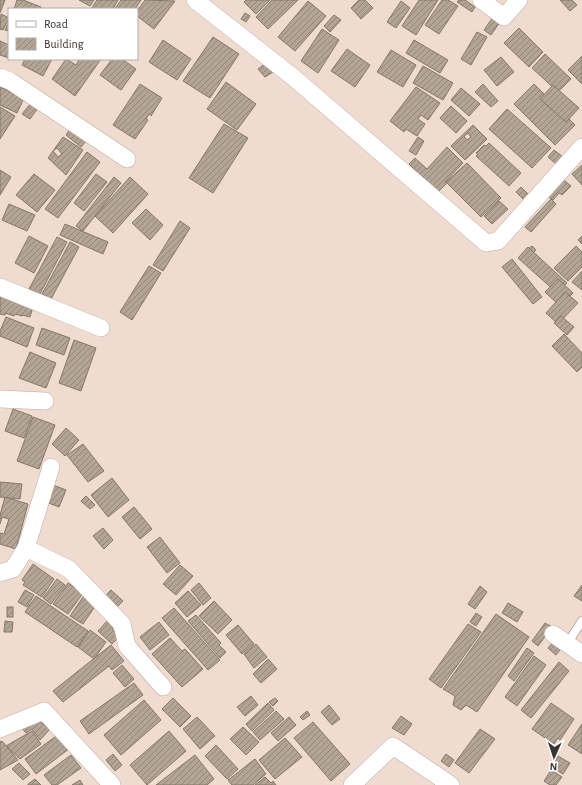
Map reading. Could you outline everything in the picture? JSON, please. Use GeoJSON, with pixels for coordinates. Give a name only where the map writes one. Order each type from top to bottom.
{"type":"FeatureCollection","features":[{"type":"Feature","properties":{"kind":"street"},"geometry":{"type":"LineString","coordinates":[[195,0],[293,77],[486,243],[498,241],[582,148]]}},
{"type":"Feature","properties":{"kind":"street"},"geometry":{"type":"LineString","coordinates":[[481,0],[504,17],[519,0]]}},
{"type":"Feature","properties":{"kind":"street"},"geometry":{"type":"LineString","coordinates":[[0,77],[10,81],[126,159]]}},
{"type":"Feature","properties":{"kind":"street"},"geometry":{"type":"LineString","coordinates":[[0,287],[101,328]]}},
{"type":"Feature","properties":{"kind":"street"},"geometry":{"type":"LineString","coordinates":[[0,399],[45,401]]}},
{"type":"Feature","properties":{"kind":"street"},"geometry":{"type":"LineString","coordinates":[[0,573],[13,569],[26,548],[51,467]]}},
{"type":"Feature","properties":{"kind":"street"},"geometry":{"type":"LineString","coordinates":[[26,548],[69,569],[122,624],[127,646],[163,687]]}},
{"type":"Feature","properties":{"kind":"street"},"geometry":{"type":"LineString","coordinates":[[553,634],[582,654]]}},
{"type":"Feature","properties":{"kind":"street"},"geometry":{"type":"LineString","coordinates":[[0,729],[44,711],[112,785]]}},
{"type":"Feature","properties":{"kind":"street"},"geometry":{"type":"LineString","coordinates":[[352,785],[393,746],[450,785]]}},
{"type":"Feature","properties":{"kind":"lane"},"geometry":{"type":"LineString","coordinates":[[567,644],[582,620]]}},
{"type":"Feature","properties":{"kind":"building"},"geometry":{"type":"Polygon","coordinates":[[[0,0],[5,0],[0,13],[0,0]]]}},
{"type":"Feature","properties":{"kind":"building"},"geometry":{"type":"Polygon","coordinates":[[[17,0],[23,0],[41,7],[40,8],[14,8],[17,0]]]}},
{"type":"Feature","properties":{"kind":"building"},"geometry":{"type":"Polygon","coordinates":[[[79,0],[94,0],[90,6],[79,0]]]}},
{"type":"Feature","properties":{"kind":"building"},"geometry":{"type":"Polygon","coordinates":[[[97,0],[118,0],[114,8],[92,8],[97,0]]]}},
{"type":"Feature","properties":{"kind":"building"},"geometry":{"type":"Polygon","coordinates":[[[121,0],[141,0],[136,8],[116,8],[121,0]]]}},
{"type":"Feature","properties":{"kind":"building"},"geometry":{"type":"Polygon","coordinates":[[[145,0],[175,1],[154,29],[138,17],[138,10],[145,0]]]}},
{"type":"Feature","properties":{"kind":"building"},"geometry":{"type":"Polygon","coordinates":[[[246,0],[270,0],[256,14],[244,2],[246,0]]]}},
{"type":"Feature","properties":{"kind":"building"},"geometry":{"type":"Polygon","coordinates":[[[272,0],[298,0],[268,29],[256,17],[272,0]]]}},
{"type":"Feature","properties":{"kind":"building"},"geometry":{"type":"Polygon","coordinates":[[[359,0],[365,0],[373,8],[361,19],[351,8],[359,0]]]}},
{"type":"Feature","properties":{"kind":"building"},"geometry":{"type":"Polygon","coordinates":[[[419,0],[438,0],[416,35],[402,26],[419,0]]]}},
{"type":"Feature","properties":{"kind":"building"},"geometry":{"type":"Polygon","coordinates":[[[442,0],[448,0],[458,6],[439,34],[425,25],[442,0]]]}},
{"type":"Feature","properties":{"kind":"building"},"geometry":{"type":"Polygon","coordinates":[[[459,0],[465,0],[475,7],[472,12],[457,2],[459,0]]]}},
{"type":"Feature","properties":{"kind":"building"},"geometry":{"type":"Polygon","coordinates":[[[560,0],[572,0],[577,5],[570,11],[560,0]]]}},
{"type":"Feature","properties":{"kind":"building"},"geometry":{"type":"Polygon","coordinates":[[[308,1],[326,16],[295,51],[278,37],[308,1]]]}},
{"type":"Feature","properties":{"kind":"building"},"geometry":{"type":"Polygon","coordinates":[[[401,1],[410,8],[396,28],[387,22],[401,1]]]}},
{"type":"Feature","properties":{"kind":"building"},"geometry":{"type":"Polygon","coordinates":[[[245,13],[250,16],[246,22],[241,19],[245,13]]]}},
{"type":"Feature","properties":{"kind":"building"},"geometry":{"type":"Polygon","coordinates":[[[1,14],[8,18],[8,20],[3,30],[0,29],[1,14]]]}},
{"type":"Feature","properties":{"kind":"building"},"geometry":{"type":"Polygon","coordinates":[[[334,15],[341,20],[330,32],[324,26],[334,15]]]}},
{"type":"Feature","properties":{"kind":"building"},"geometry":{"type":"Polygon","coordinates":[[[493,17],[500,22],[491,35],[484,30],[493,17]]]}},
{"type":"Feature","properties":{"kind":"building"},"geometry":{"type":"Polygon","coordinates":[[[8,23],[8,31],[5,30],[8,23]]]}},
{"type":"Feature","properties":{"kind":"building"},"geometry":{"type":"Polygon","coordinates":[[[519,28],[543,52],[529,67],[504,43],[519,28]]]}},
{"type":"Feature","properties":{"kind":"building"},"geometry":{"type":"Polygon","coordinates":[[[322,29],[339,40],[318,73],[301,61],[322,29]]]}},
{"type":"Feature","properties":{"kind":"building"},"geometry":{"type":"Polygon","coordinates":[[[477,32],[487,37],[471,65],[461,59],[477,32]]]}},
{"type":"Feature","properties":{"kind":"building"},"geometry":{"type":"Polygon","coordinates":[[[213,37],[239,54],[210,98],[183,81],[213,37]]]}},
{"type":"Feature","properties":{"kind":"building"},"geometry":{"type":"Polygon","coordinates":[[[163,40],[191,59],[177,80],[149,62],[163,40]]]}},
{"type":"Feature","properties":{"kind":"building"},"geometry":{"type":"Polygon","coordinates":[[[414,40],[448,60],[440,73],[406,53],[414,40]]]}},
{"type":"Feature","properties":{"kind":"building"},"geometry":{"type":"Polygon","coordinates":[[[0,41],[8,45],[8,58],[0,55],[0,41]]]}},
{"type":"Feature","properties":{"kind":"building"},"geometry":{"type":"Polygon","coordinates":[[[347,49],[370,65],[355,87],[331,71],[347,49]]]}},
{"type":"Feature","properties":{"kind":"building"},"geometry":{"type":"Polygon","coordinates":[[[391,50],[416,65],[403,87],[377,72],[391,50]]]}},
{"type":"Feature","properties":{"kind":"building"},"geometry":{"type":"Polygon","coordinates":[[[545,54],[571,79],[558,92],[532,68],[545,54]]]}},
{"type":"Feature","properties":{"kind":"building"},"geometry":{"type":"Polygon","coordinates":[[[582,56],[582,84],[568,70],[582,56]]]}},
{"type":"Feature","properties":{"kind":"building"},"geometry":{"type":"Polygon","coordinates":[[[501,57],[514,72],[497,86],[484,70],[501,57]]]}},
{"type":"Feature","properties":{"kind":"building"},"geometry":{"type":"Polygon","coordinates":[[[24,60],[51,60],[43,76],[22,65],[24,60]]]}},
{"type":"Feature","properties":{"kind":"building"},"geometry":{"type":"Polygon","coordinates":[[[65,60],[76,65],[79,60],[100,60],[75,96],[52,79],[65,60]]]}},
{"type":"Feature","properties":{"kind":"building"},"geometry":{"type":"Polygon","coordinates":[[[111,60],[123,60],[136,69],[121,90],[100,75],[111,60]]]}},
{"type":"Feature","properties":{"kind":"building"},"geometry":{"type":"Polygon","coordinates":[[[266,63],[273,72],[265,77],[258,69],[266,63]]]}},
{"type":"Feature","properties":{"kind":"building"},"geometry":{"type":"Polygon","coordinates":[[[423,66],[453,83],[443,100],[413,83],[423,66]]]}},
{"type":"Feature","properties":{"kind":"building"},"geometry":{"type":"Polygon","coordinates":[[[226,82],[256,104],[237,130],[207,109],[226,82]]]}},
{"type":"Feature","properties":{"kind":"building"},"geometry":{"type":"Polygon","coordinates":[[[140,84],[162,98],[151,116],[149,114],[146,119],[148,120],[135,139],[113,125],[140,84]]]}},
{"type":"Feature","properties":{"kind":"building"},"geometry":{"type":"Polygon","coordinates":[[[483,84],[498,101],[491,107],[475,92],[483,84]]]}},
{"type":"Feature","properties":{"kind":"building"},"geometry":{"type":"Polygon","coordinates":[[[534,84],[575,125],[555,145],[514,104],[534,84]]]}},
{"type":"Feature","properties":{"kind":"building"},"geometry":{"type":"Polygon","coordinates":[[[553,85],[579,108],[566,122],[540,99],[553,85]]]}},
{"type":"Feature","properties":{"kind":"building"},"geometry":{"type":"Polygon","coordinates":[[[0,87],[24,98],[17,113],[0,105],[0,87]]]}},
{"type":"Feature","properties":{"kind":"building"},"geometry":{"type":"Polygon","coordinates":[[[416,87],[440,103],[428,120],[421,115],[418,119],[425,124],[417,136],[406,129],[404,132],[390,121],[416,87]]]}},
{"type":"Feature","properties":{"kind":"building"},"geometry":{"type":"Polygon","coordinates":[[[461,88],[480,104],[469,116],[451,100],[461,88]]]}},
{"type":"Feature","properties":{"kind":"building"},"geometry":{"type":"Polygon","coordinates":[[[31,103],[38,108],[30,119],[22,114],[31,103]]]}},
{"type":"Feature","properties":{"kind":"building"},"geometry":{"type":"Polygon","coordinates":[[[451,106],[467,121],[456,133],[440,118],[451,106]]]}},
{"type":"Feature","properties":{"kind":"building"},"geometry":{"type":"Polygon","coordinates":[[[0,107],[15,116],[0,139],[0,107]]]}},
{"type":"Feature","properties":{"kind":"building"},"geometry":{"type":"Polygon","coordinates":[[[507,109],[551,148],[532,168],[489,129],[507,109]]]}},
{"type":"Feature","properties":{"kind":"building"},"geometry":{"type":"Polygon","coordinates":[[[224,124],[248,138],[213,193],[189,178],[224,124]]]}},
{"type":"Feature","properties":{"kind":"building"},"geometry":{"type":"Polygon","coordinates":[[[473,125],[487,139],[465,160],[451,146],[473,125]],[[468,133],[464,136],[467,140],[471,137],[468,133]]]}},
{"type":"Feature","properties":{"kind":"building"},"geometry":{"type":"Polygon","coordinates":[[[70,129],[86,141],[81,147],[66,135],[70,129]]]}},
{"type":"Feature","properties":{"kind":"building"},"geometry":{"type":"Polygon","coordinates":[[[63,137],[83,150],[66,175],[48,158],[63,137]],[[57,148],[53,151],[58,157],[62,154],[57,148]]]}},
{"type":"Feature","properties":{"kind":"building"},"geometry":{"type":"Polygon","coordinates":[[[418,137],[424,141],[416,155],[409,151],[418,137]]]}},
{"type":"Feature","properties":{"kind":"building"},"geometry":{"type":"Polygon","coordinates":[[[489,143],[521,173],[509,186],[476,156],[478,155],[476,153],[484,145],[486,146],[489,143]]]}},
{"type":"Feature","properties":{"kind":"building"},"geometry":{"type":"Polygon","coordinates":[[[447,147],[463,163],[445,182],[446,184],[438,192],[409,164],[415,158],[427,169],[447,147]]]}},
{"type":"Feature","properties":{"kind":"building"},"geometry":{"type":"Polygon","coordinates":[[[554,150],[563,157],[556,164],[548,157],[554,150]]]}},
{"type":"Feature","properties":{"kind":"building"},"geometry":{"type":"Polygon","coordinates":[[[87,152],[100,162],[58,218],[45,209],[87,152]]]}},
{"type":"Feature","properties":{"kind":"building"},"geometry":{"type":"Polygon","coordinates":[[[467,163],[501,198],[481,217],[446,182],[467,163]]]}},
{"type":"Feature","properties":{"kind":"building"},"geometry":{"type":"Polygon","coordinates":[[[582,165],[582,185],[572,174],[582,165]]]}},
{"type":"Feature","properties":{"kind":"building"},"geometry":{"type":"Polygon","coordinates":[[[0,170],[11,177],[0,195],[0,170]]]}},
{"type":"Feature","properties":{"kind":"building"},"geometry":{"type":"Polygon","coordinates":[[[34,174],[55,190],[37,212],[16,195],[34,174]]]}},
{"type":"Feature","properties":{"kind":"building"},"geometry":{"type":"Polygon","coordinates":[[[96,174],[107,182],[84,211],[74,203],[96,174]]]}},
{"type":"Feature","properties":{"kind":"building"},"geometry":{"type":"Polygon","coordinates":[[[114,177],[121,183],[83,231],[76,226],[114,177]]]}},
{"type":"Feature","properties":{"kind":"building"},"geometry":{"type":"Polygon","coordinates":[[[130,177],[148,194],[113,233],[95,216],[130,177]]]}},
{"type":"Feature","properties":{"kind":"building"},"geometry":{"type":"Polygon","coordinates":[[[560,177],[571,186],[562,195],[559,193],[553,200],[545,194],[560,177]]]}},
{"type":"Feature","properties":{"kind":"building"},"geometry":{"type":"Polygon","coordinates":[[[521,187],[529,195],[524,200],[516,192],[521,187]]]}},
{"type":"Feature","properties":{"kind":"building"},"geometry":{"type":"Polygon","coordinates":[[[551,199],[556,204],[531,232],[525,227],[551,199]]]}},
{"type":"Feature","properties":{"kind":"building"},"geometry":{"type":"Polygon","coordinates":[[[499,201],[508,209],[492,224],[484,216],[499,201]]]}},
{"type":"Feature","properties":{"kind":"building"},"geometry":{"type":"Polygon","coordinates":[[[9,204],[35,215],[27,231],[2,220],[9,204]]]}},
{"type":"Feature","properties":{"kind":"building"},"geometry":{"type":"Polygon","coordinates":[[[146,209],[163,225],[150,240],[132,223],[146,209]]]}},
{"type":"Feature","properties":{"kind":"building"},"geometry":{"type":"Polygon","coordinates":[[[180,221],[190,228],[163,271],[153,265],[180,221]]]}},
{"type":"Feature","properties":{"kind":"building"},"geometry":{"type":"Polygon","coordinates":[[[65,224],[108,242],[103,254],[60,235],[65,224]]]}},
{"type":"Feature","properties":{"kind":"building"},"geometry":{"type":"Polygon","coordinates":[[[29,236],[48,246],[34,273],[15,263],[29,236]]]}},
{"type":"Feature","properties":{"kind":"building"},"geometry":{"type":"Polygon","coordinates":[[[582,236],[582,244],[578,240],[582,236]]]}},
{"type":"Feature","properties":{"kind":"building"},"geometry":{"type":"Polygon","coordinates":[[[57,237],[67,242],[40,294],[29,289],[57,237]]]}},
{"type":"Feature","properties":{"kind":"building"},"geometry":{"type":"Polygon","coordinates":[[[70,242],[79,247],[51,299],[42,294],[70,242]]]}},
{"type":"Feature","properties":{"kind":"building"},"geometry":{"type":"Polygon","coordinates":[[[532,246],[536,250],[531,255],[527,250],[532,246]]]}},
{"type":"Feature","properties":{"kind":"building"},"geometry":{"type":"Polygon","coordinates":[[[576,246],[582,252],[582,267],[568,281],[554,268],[576,246]]]}},
{"type":"Feature","properties":{"kind":"building"},"geometry":{"type":"Polygon","coordinates":[[[528,247],[567,283],[557,293],[518,258],[528,247]]]}},
{"type":"Feature","properties":{"kind":"building"},"geometry":{"type":"Polygon","coordinates":[[[512,259],[542,297],[533,304],[502,267],[512,259]]]}},
{"type":"Feature","properties":{"kind":"building"},"geometry":{"type":"Polygon","coordinates":[[[149,266],[161,273],[132,320],[120,312],[149,266]]]}},
{"type":"Feature","properties":{"kind":"building"},"geometry":{"type":"Polygon","coordinates":[[[582,271],[582,290],[572,282],[582,271]]]}},
{"type":"Feature","properties":{"kind":"building"},"geometry":{"type":"Polygon","coordinates":[[[558,279],[573,293],[560,306],[545,292],[558,279]]]}},
{"type":"Feature","properties":{"kind":"building"},"geometry":{"type":"Polygon","coordinates":[[[565,292],[578,303],[558,324],[546,313],[565,292]]]}},
{"type":"Feature","properties":{"kind":"building"},"geometry":{"type":"Polygon","coordinates":[[[0,296],[33,307],[30,317],[15,314],[14,316],[5,313],[5,315],[0,314],[0,296]]]}},
{"type":"Feature","properties":{"kind":"building"},"geometry":{"type":"Polygon","coordinates":[[[561,316],[574,327],[567,335],[554,323],[561,316]]]}},
{"type":"Feature","properties":{"kind":"building"},"geometry":{"type":"Polygon","coordinates":[[[6,317],[34,328],[27,347],[0,336],[0,331],[6,317]]]}},
{"type":"Feature","properties":{"kind":"building"},"geometry":{"type":"Polygon","coordinates":[[[42,328],[70,338],[64,355],[36,345],[42,328]]]}},
{"type":"Feature","properties":{"kind":"building"},"geometry":{"type":"Polygon","coordinates":[[[564,334],[582,353],[582,367],[577,372],[552,346],[564,334]]]}},
{"type":"Feature","properties":{"kind":"building"},"geometry":{"type":"Polygon","coordinates":[[[74,340],[96,348],[81,391],[59,383],[74,340]]]}},
{"type":"Feature","properties":{"kind":"building"},"geometry":{"type":"Polygon","coordinates":[[[30,352],[56,363],[46,388],[19,378],[30,352]]]}},
{"type":"Feature","properties":{"kind":"building"},"geometry":{"type":"Polygon","coordinates":[[[13,409],[32,416],[24,438],[5,431],[13,409]]]}},
{"type":"Feature","properties":{"kind":"building"},"geometry":{"type":"Polygon","coordinates":[[[33,417],[55,425],[39,469],[17,461],[33,417]]]}},
{"type":"Feature","properties":{"kind":"building"},"geometry":{"type":"Polygon","coordinates":[[[66,428],[79,440],[65,456],[52,444],[66,428]]]}},
{"type":"Feature","properties":{"kind":"building"},"geometry":{"type":"Polygon","coordinates":[[[83,444],[104,471],[88,482],[67,455],[83,444]]]}},
{"type":"Feature","properties":{"kind":"building"},"geometry":{"type":"Polygon","coordinates":[[[112,478],[129,500],[108,517],[91,495],[112,478]]]}},
{"type":"Feature","properties":{"kind":"building"},"geometry":{"type":"Polygon","coordinates":[[[0,482],[22,484],[20,499],[0,497],[0,482]]]}},
{"type":"Feature","properties":{"kind":"building"},"geometry":{"type":"Polygon","coordinates":[[[53,485],[66,490],[59,507],[46,502],[53,485]]]}},
{"type":"Feature","properties":{"kind":"building"},"geometry":{"type":"Polygon","coordinates":[[[86,496],[95,505],[90,509],[81,501],[86,496]]]}},
{"type":"Feature","properties":{"kind":"building"},"geometry":{"type":"Polygon","coordinates":[[[5,497],[28,504],[16,549],[0,544],[0,533],[4,534],[9,519],[2,517],[0,524],[0,515],[5,497]]]}},
{"type":"Feature","properties":{"kind":"building"},"geometry":{"type":"Polygon","coordinates":[[[134,507],[152,529],[140,539],[122,517],[134,507]]]}},
{"type":"Feature","properties":{"kind":"building"},"geometry":{"type":"Polygon","coordinates":[[[103,528],[113,540],[104,549],[93,536],[103,528]]]}},
{"type":"Feature","properties":{"kind":"building"},"geometry":{"type":"Polygon","coordinates":[[[160,537],[180,563],[167,573],[147,547],[160,537]]]}},
{"type":"Feature","properties":{"kind":"building"},"geometry":{"type":"Polygon","coordinates":[[[33,564],[54,579],[42,597],[23,585],[25,582],[22,580],[33,564]]]}},
{"type":"Feature","properties":{"kind":"building"},"geometry":{"type":"Polygon","coordinates":[[[180,565],[193,576],[176,595],[163,584],[180,565]]]}},
{"type":"Feature","properties":{"kind":"building"},"geometry":{"type":"Polygon","coordinates":[[[57,579],[65,585],[51,604],[43,598],[57,579]]]}},
{"type":"Feature","properties":{"kind":"building"},"geometry":{"type":"Polygon","coordinates":[[[68,583],[83,593],[68,614],[53,604],[68,583]]]}},
{"type":"Feature","properties":{"kind":"building"},"geometry":{"type":"Polygon","coordinates":[[[199,583],[211,598],[203,605],[191,590],[199,583]]]}},
{"type":"Feature","properties":{"kind":"building"},"geometry":{"type":"Polygon","coordinates":[[[582,585],[582,601],[574,596],[582,585]]]}},
{"type":"Feature","properties":{"kind":"building"},"geometry":{"type":"Polygon","coordinates":[[[480,586],[487,592],[475,609],[468,604],[480,586]]]}},
{"type":"Feature","properties":{"kind":"building"},"geometry":{"type":"Polygon","coordinates":[[[25,590],[34,595],[27,607],[18,602],[25,590]]]}},
{"type":"Feature","properties":{"kind":"building"},"geometry":{"type":"Polygon","coordinates":[[[111,590],[123,601],[114,610],[103,599],[111,590]]]}},
{"type":"Feature","properties":{"kind":"building"},"geometry":{"type":"Polygon","coordinates":[[[188,591],[201,605],[187,617],[175,603],[188,591]]]}},
{"type":"Feature","properties":{"kind":"building"},"geometry":{"type":"Polygon","coordinates":[[[85,594],[98,602],[83,624],[70,616],[85,594]]]}},
{"type":"Feature","properties":{"kind":"building"},"geometry":{"type":"Polygon","coordinates":[[[36,596],[88,631],[77,647],[25,612],[36,596]]]}},
{"type":"Feature","properties":{"kind":"building"},"geometry":{"type":"Polygon","coordinates":[[[214,601],[232,620],[218,634],[199,616],[214,601]]]}},
{"type":"Feature","properties":{"kind":"building"},"geometry":{"type":"Polygon","coordinates":[[[508,603],[523,612],[517,622],[502,613],[508,603]]]}},
{"type":"Feature","properties":{"kind":"building"},"geometry":{"type":"Polygon","coordinates":[[[7,607],[13,607],[13,617],[7,617],[7,607]]]}},
{"type":"Feature","properties":{"kind":"building"},"geometry":{"type":"Polygon","coordinates":[[[174,608],[220,660],[208,670],[162,618],[174,608]]]}},
{"type":"Feature","properties":{"kind":"building"},"geometry":{"type":"Polygon","coordinates":[[[476,613],[482,617],[476,626],[470,622],[476,613]]]}},
{"type":"Feature","properties":{"kind":"building"},"geometry":{"type":"Polygon","coordinates":[[[496,614],[529,637],[477,712],[466,705],[461,710],[453,705],[455,696],[443,689],[496,614]]]}},
{"type":"Feature","properties":{"kind":"building"},"geometry":{"type":"Polygon","coordinates":[[[196,615],[221,643],[219,645],[226,652],[220,658],[188,621],[196,615]]]}},
{"type":"Feature","properties":{"kind":"building"},"geometry":{"type":"Polygon","coordinates":[[[108,620],[115,626],[112,629],[119,637],[112,644],[98,631],[108,620]]]}},
{"type":"Feature","properties":{"kind":"building"},"geometry":{"type":"Polygon","coordinates":[[[5,621],[13,622],[12,632],[4,632],[5,621]]]}},
{"type":"Feature","properties":{"kind":"building"},"geometry":{"type":"Polygon","coordinates":[[[159,622],[169,635],[150,650],[140,637],[159,622]]]}},
{"type":"Feature","properties":{"kind":"building"},"geometry":{"type":"Polygon","coordinates":[[[545,623],[552,627],[538,646],[532,641],[545,623]]]}},
{"type":"Feature","properties":{"kind":"building"},"geometry":{"type":"Polygon","coordinates":[[[468,624],[481,632],[441,688],[429,679],[468,624]]]}},
{"type":"Feature","properties":{"kind":"building"},"geometry":{"type":"Polygon","coordinates":[[[238,625],[254,644],[242,654],[226,635],[238,625]]]}},
{"type":"Feature","properties":{"kind":"building"},"geometry":{"type":"Polygon","coordinates":[[[90,630],[106,642],[94,659],[78,647],[90,630]]]}},
{"type":"Feature","properties":{"kind":"building"},"geometry":{"type":"Polygon","coordinates":[[[170,638],[182,651],[185,649],[203,669],[182,687],[152,654],[170,638]]]}},
{"type":"Feature","properties":{"kind":"building"},"geometry":{"type":"Polygon","coordinates":[[[554,641],[562,647],[556,655],[548,648],[554,641]]]}},
{"type":"Feature","properties":{"kind":"building"},"geometry":{"type":"Polygon","coordinates":[[[256,644],[267,657],[254,668],[244,654],[256,644]]]}},
{"type":"Feature","properties":{"kind":"building"},"geometry":{"type":"Polygon","coordinates":[[[111,645],[124,661],[112,670],[109,666],[63,702],[53,691],[111,645]]]}},
{"type":"Feature","properties":{"kind":"building"},"geometry":{"type":"Polygon","coordinates":[[[527,648],[534,653],[514,681],[508,676],[527,648]]]}},
{"type":"Feature","properties":{"kind":"building"},"geometry":{"type":"Polygon","coordinates":[[[534,656],[546,665],[517,706],[505,697],[534,656]]]}},
{"type":"Feature","properties":{"kind":"building"},"geometry":{"type":"Polygon","coordinates":[[[268,659],[277,669],[261,683],[253,674],[268,659]]]}},
{"type":"Feature","properties":{"kind":"building"},"geometry":{"type":"Polygon","coordinates":[[[559,662],[569,671],[531,718],[521,710],[559,662]]]}},
{"type":"Feature","properties":{"kind":"building"},"geometry":{"type":"Polygon","coordinates":[[[122,665],[134,679],[125,687],[113,673],[122,665]]]}},
{"type":"Feature","properties":{"kind":"building"},"geometry":{"type":"Polygon","coordinates":[[[134,683],[143,695],[89,734],[80,721],[134,683]]]}},
{"type":"Feature","properties":{"kind":"building"},"geometry":{"type":"Polygon","coordinates":[[[251,696],[258,705],[245,716],[237,707],[251,696]]]}},
{"type":"Feature","properties":{"kind":"building"},"geometry":{"type":"Polygon","coordinates":[[[173,698],[191,716],[180,727],[162,709],[173,698]]]}},
{"type":"Feature","properties":{"kind":"building"},"geometry":{"type":"Polygon","coordinates":[[[275,698],[278,701],[273,706],[269,702],[275,698]]]}},
{"type":"Feature","properties":{"kind":"building"},"geometry":{"type":"Polygon","coordinates":[[[144,700],[161,720],[121,755],[104,735],[144,700]]]}},
{"type":"Feature","properties":{"kind":"building"},"geometry":{"type":"Polygon","coordinates":[[[268,703],[274,710],[252,731],[246,724],[268,703]]]}},
{"type":"Feature","properties":{"kind":"building"},"geometry":{"type":"Polygon","coordinates":[[[551,703],[574,719],[560,740],[558,738],[554,744],[532,729],[551,703]]]}},
{"type":"Feature","properties":{"kind":"building"},"geometry":{"type":"Polygon","coordinates":[[[329,705],[340,719],[332,725],[321,712],[329,705]]]}},
{"type":"Feature","properties":{"kind":"building"},"geometry":{"type":"Polygon","coordinates":[[[276,711],[284,719],[260,740],[253,732],[276,711]]]}},
{"type":"Feature","properties":{"kind":"building"},"geometry":{"type":"Polygon","coordinates":[[[307,711],[310,715],[303,720],[300,717],[307,711]]]}},
{"type":"Feature","properties":{"kind":"building"},"geometry":{"type":"Polygon","coordinates":[[[401,716],[412,724],[404,735],[392,728],[401,716]]]}},
{"type":"Feature","properties":{"kind":"building"},"geometry":{"type":"Polygon","coordinates":[[[197,717],[215,736],[200,749],[183,729],[197,717]]]}},
{"type":"Feature","properties":{"kind":"building"},"geometry":{"type":"Polygon","coordinates":[[[289,717],[296,725],[278,741],[271,733],[289,717]]]}},
{"type":"Feature","properties":{"kind":"building"},"geometry":{"type":"Polygon","coordinates":[[[36,720],[51,728],[40,740],[32,729],[26,733],[22,728],[36,720]]]}},
{"type":"Feature","properties":{"kind":"building"},"geometry":{"type":"Polygon","coordinates":[[[313,722],[350,764],[331,781],[294,738],[313,722]]]}},
{"type":"Feature","properties":{"kind":"building"},"geometry":{"type":"Polygon","coordinates":[[[582,724],[582,754],[568,745],[582,724]]]}},
{"type":"Feature","properties":{"kind":"building"},"geometry":{"type":"Polygon","coordinates":[[[243,727],[259,742],[246,755],[230,739],[243,727]]]}},
{"type":"Feature","properties":{"kind":"building"},"geometry":{"type":"Polygon","coordinates":[[[480,729],[495,739],[469,773],[455,763],[480,729]]]}},
{"type":"Feature","properties":{"kind":"building"},"geometry":{"type":"Polygon","coordinates":[[[32,731],[41,744],[20,759],[6,746],[32,731]]]}},
{"type":"Feature","properties":{"kind":"building"},"geometry":{"type":"Polygon","coordinates":[[[169,731],[186,751],[147,785],[130,765],[169,731]]]}},
{"type":"Feature","properties":{"kind":"building"},"geometry":{"type":"Polygon","coordinates":[[[59,734],[70,748],[36,774],[25,759],[59,734]]]}},
{"type":"Feature","properties":{"kind":"building"},"geometry":{"type":"Polygon","coordinates":[[[285,738],[302,757],[275,779],[259,760],[285,738]]]}},
{"type":"Feature","properties":{"kind":"building"},"geometry":{"type":"Polygon","coordinates":[[[2,741],[18,760],[0,770],[0,742],[2,741]]]}},
{"type":"Feature","properties":{"kind":"building"},"geometry":{"type":"Polygon","coordinates":[[[216,745],[238,769],[227,779],[205,756],[216,745]]]}},
{"type":"Feature","properties":{"kind":"building"},"geometry":{"type":"Polygon","coordinates":[[[113,754],[122,765],[115,771],[106,760],[113,754]]]}},
{"type":"Feature","properties":{"kind":"building"},"geometry":{"type":"Polygon","coordinates":[[[446,754],[454,760],[449,767],[441,761],[446,754]]]}},
{"type":"Feature","properties":{"kind":"building"},"geometry":{"type":"Polygon","coordinates":[[[71,755],[81,768],[57,785],[52,785],[44,775],[71,755]]]}},
{"type":"Feature","properties":{"kind":"building"},"geometry":{"type":"Polygon","coordinates":[[[195,755],[214,779],[207,785],[156,785],[195,755]]]}},
{"type":"Feature","properties":{"kind":"building"},"geometry":{"type":"Polygon","coordinates":[[[558,756],[570,763],[563,774],[551,767],[558,756]]]}},
{"type":"Feature","properties":{"kind":"building"},"geometry":{"type":"Polygon","coordinates":[[[255,759],[266,774],[253,785],[232,785],[228,780],[255,759]]]}},
{"type":"Feature","properties":{"kind":"building"},"geometry":{"type":"Polygon","coordinates":[[[19,763],[30,774],[23,780],[12,769],[19,763]]]}},
{"type":"Feature","properties":{"kind":"building"},"geometry":{"type":"Polygon","coordinates":[[[551,770],[562,777],[556,785],[550,785],[544,781],[551,770]]]}},
{"type":"Feature","properties":{"kind":"building"},"geometry":{"type":"Polygon","coordinates":[[[265,777],[271,783],[273,781],[276,785],[255,785],[265,777]]]}},
{"type":"Feature","properties":{"kind":"building"},"geometry":{"type":"Polygon","coordinates":[[[35,779],[41,785],[28,785],[28,784],[35,779]]]}},
{"type":"Feature","properties":{"kind":"building"},"geometry":{"type":"Polygon","coordinates":[[[80,780],[83,785],[72,785],[80,780]]]}}]}
